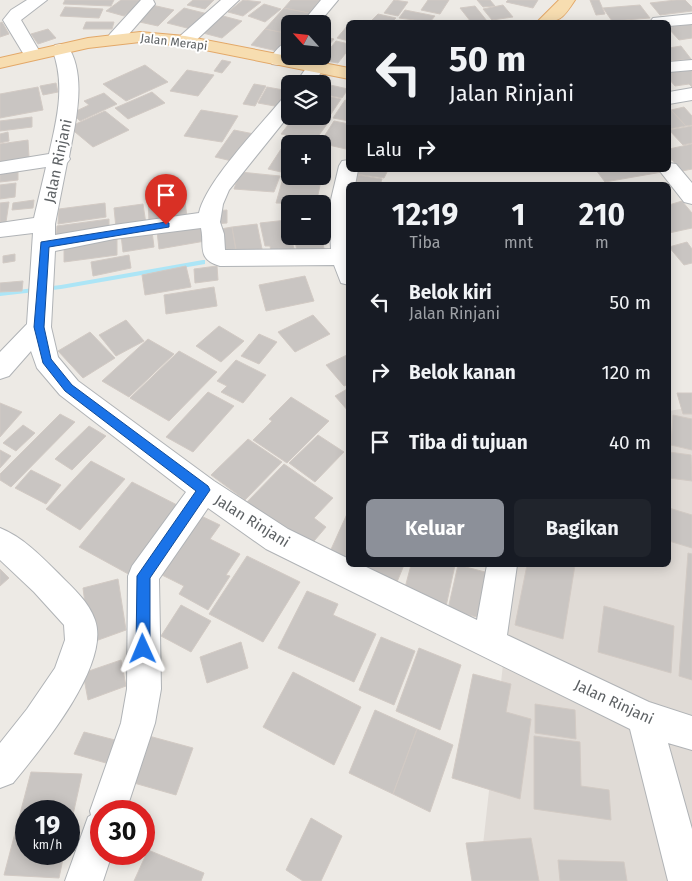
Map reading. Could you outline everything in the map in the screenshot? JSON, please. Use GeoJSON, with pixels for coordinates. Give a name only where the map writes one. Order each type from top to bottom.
{"type":"FeatureCollection","features":[{"type":"Feature","properties":{"kind":"main road"},"geometry":{"type":"LineString","coordinates":[[547,20],[561,9],[567,0]]}},
{"type":"Feature","properties":{"kind":"main road","name":"Jalan Merapi"},"geometry":{"type":"LineString","coordinates":[[0,62],[116,38],[140,37],[281,53]]}},
{"type":"Feature","properties":{"kind":"main road","name":"Jalan Merapi"},"geometry":{"type":"LineString","coordinates":[[309,65],[346,74]]}},
{"type":"Feature","properties":{"kind":"street"},"geometry":{"type":"LineString","coordinates":[[32,54],[12,20],[13,16],[39,0]]}},
{"type":"Feature","properties":{"kind":"street"},"geometry":{"type":"LineString","coordinates":[[185,41],[231,0]]}},
{"type":"Feature","properties":{"kind":"street"},"geometry":{"type":"LineString","coordinates":[[317,15],[330,0]]}},
{"type":"Feature","properties":{"kind":"street"},"geometry":{"type":"LineString","coordinates":[[116,38],[147,4]]}},
{"type":"Feature","properties":{"kind":"street"},"geometry":{"type":"LineString","coordinates":[[671,21],[692,19]]}},
{"type":"Feature","properties":{"kind":"street","name":"Jalan Rinjani"},"geometry":{"type":"LineString","coordinates":[[61,49],[66,61],[69,88],[68,114],[44,234],[41,302],[46,361],[68,388],[204,490],[277,539],[644,718],[692,733]]}},
{"type":"Feature","properties":{"kind":"street"},"geometry":{"type":"LineString","coordinates":[[671,67],[692,65]]}},
{"type":"Feature","properties":{"kind":"street"},"geometry":{"type":"LineString","coordinates":[[310,75],[315,68]]}},
{"type":"Feature","properties":{"kind":"street"},"geometry":{"type":"LineString","coordinates":[[671,98],[692,94]]}},
{"type":"Feature","properties":{"kind":"street"},"geometry":{"type":"LineString","coordinates":[[281,113],[220,188],[212,204],[209,221],[212,225],[214,253],[220,258],[346,267],[338,212],[348,172]]}},
{"type":"Feature","properties":{"kind":"street"},"geometry":{"type":"LineString","coordinates":[[0,168],[60,159]]}},
{"type":"Feature","properties":{"kind":"street"},"geometry":{"type":"LineString","coordinates":[[671,171],[692,197]]}},
{"type":"Feature","properties":{"kind":"street"},"geometry":{"type":"LineString","coordinates":[[0,230],[44,234],[114,232],[201,220],[209,221]]}},
{"type":"Feature","properties":{"kind":"street"},"geometry":{"type":"LineString","coordinates":[[0,369],[41,302]]}},
{"type":"Feature","properties":{"kind":"street"},"geometry":{"type":"LineString","coordinates":[[112,800],[138,723],[144,689],[143,576],[204,490]]}},
{"type":"Feature","properties":{"kind":"street"},"geometry":{"type":"LineString","coordinates":[[0,542],[33,568],[61,598],[80,621],[82,638],[76,661],[41,720],[0,770]]}},
{"type":"Feature","properties":{"kind":"street"},"geometry":{"type":"LineString","coordinates":[[490,642],[502,567]]}},
{"type":"Feature","properties":{"kind":"street"},"geometry":{"type":"LineString","coordinates":[[644,718],[687,881]]}},
{"type":"Feature","properties":{"kind":"street"},"geometry":{"type":"LineString","coordinates":[[84,881],[90,863]]}},
{"type":"Feature","properties":{"kind":"shaded area"},"geometry":{"type":"Polygon","coordinates":[[[692,407],[692,881],[479,881],[514,567],[671,567],[671,411],[692,407]]]}},
{"type":"Feature","properties":{"kind":"building"},"geometry":{"type":"Polygon","coordinates":[[[65,0],[114,0],[111,6],[63,4],[65,0]]]}},
{"type":"Feature","properties":{"kind":"building"},"geometry":{"type":"Polygon","coordinates":[[[121,0],[144,1],[124,16],[106,11],[121,0]]]}},
{"type":"Feature","properties":{"kind":"building"},"geometry":{"type":"Polygon","coordinates":[[[193,0],[214,0],[205,9],[187,5],[193,0]]]}},
{"type":"Feature","properties":{"kind":"building"},"geometry":{"type":"Polygon","coordinates":[[[243,0],[261,2],[243,16],[228,12],[243,0]]]}},
{"type":"Feature","properties":{"kind":"building"},"geometry":{"type":"Polygon","coordinates":[[[291,0],[320,0],[309,13],[284,8],[291,0]]]}},
{"type":"Feature","properties":{"kind":"building"},"geometry":{"type":"Polygon","coordinates":[[[394,0],[408,2],[398,16],[384,13],[394,0]]]}},
{"type":"Feature","properties":{"kind":"building"},"geometry":{"type":"Polygon","coordinates":[[[428,0],[449,0],[440,14],[421,10],[428,0]]]}},
{"type":"Feature","properties":{"kind":"building"},"geometry":{"type":"Polygon","coordinates":[[[477,0],[490,0],[495,6],[483,7],[477,0]]]}},
{"type":"Feature","properties":{"kind":"building"},"geometry":{"type":"Polygon","coordinates":[[[508,0],[538,0],[533,8],[506,2],[508,0]]]}},
{"type":"Feature","properties":{"kind":"building"},"geometry":{"type":"Polygon","coordinates":[[[590,0],[599,0],[605,14],[596,15],[590,0]]]}},
{"type":"Feature","properties":{"kind":"building"},"geometry":{"type":"Polygon","coordinates":[[[685,0],[692,7],[692,11],[660,15],[650,3],[685,0]]]}},
{"type":"Feature","properties":{"kind":"building"},"geometry":{"type":"Polygon","coordinates":[[[264,4],[281,9],[265,22],[248,16],[264,4]]]}},
{"type":"Feature","properties":{"kind":"building"},"geometry":{"type":"Polygon","coordinates":[[[152,5],[174,10],[158,26],[135,21],[152,5]]]}},
{"type":"Feature","properties":{"kind":"building"},"geometry":{"type":"Polygon","coordinates":[[[503,5],[513,17],[492,20],[483,9],[503,5]]]}},
{"type":"Feature","properties":{"kind":"building"},"geometry":{"type":"Polygon","coordinates":[[[640,5],[650,18],[611,20],[603,8],[640,5]]]}},
{"type":"Feature","properties":{"kind":"building"},"geometry":{"type":"Polygon","coordinates":[[[475,6],[486,20],[469,20],[460,8],[475,6]]]}},
{"type":"Feature","properties":{"kind":"building"},"geometry":{"type":"Polygon","coordinates":[[[65,7],[103,9],[99,18],[60,16],[65,7]]]}},
{"type":"Feature","properties":{"kind":"building"},"geometry":{"type":"Polygon","coordinates":[[[184,8],[208,14],[191,29],[167,23],[184,8]]]}},
{"type":"Feature","properties":{"kind":"building"},"geometry":{"type":"Polygon","coordinates":[[[284,8],[309,13],[307,15],[281,15],[281,32],[265,29],[284,8]]]}},
{"type":"Feature","properties":{"kind":"building"},"geometry":{"type":"Polygon","coordinates":[[[405,10],[435,16],[432,20],[399,18],[405,10]]]}},
{"type":"Feature","properties":{"kind":"building"},"geometry":{"type":"Polygon","coordinates":[[[378,14],[396,18],[394,20],[372,20],[378,14]]]}},
{"type":"Feature","properties":{"kind":"building"},"geometry":{"type":"Polygon","coordinates":[[[223,16],[242,21],[222,38],[203,33],[223,16]]]}},
{"type":"Feature","properties":{"kind":"building"},"geometry":{"type":"Polygon","coordinates":[[[2,22],[9,34],[0,37],[0,23],[2,22]]]}},
{"type":"Feature","properties":{"kind":"building"},"geometry":{"type":"Polygon","coordinates":[[[86,22],[114,22],[112,29],[83,29],[86,22]]]}},
{"type":"Feature","properties":{"kind":"building"},"geometry":{"type":"Polygon","coordinates":[[[692,24],[692,38],[679,40],[671,31],[671,27],[692,24]]]}},
{"type":"Feature","properties":{"kind":"building"},"geometry":{"type":"Polygon","coordinates":[[[346,27],[346,40],[337,38],[346,27]]]}},
{"type":"Feature","properties":{"kind":"building"},"geometry":{"type":"Polygon","coordinates":[[[48,29],[56,38],[38,44],[31,34],[48,29]]]}},
{"type":"Feature","properties":{"kind":"building"},"geometry":{"type":"Polygon","coordinates":[[[265,29],[281,32],[281,46],[277,51],[251,45],[265,29]]]}},
{"type":"Feature","properties":{"kind":"building"},"geometry":{"type":"Polygon","coordinates":[[[336,41],[346,43],[346,53],[338,63],[331,62],[331,47],[336,41]]]}},
{"type":"Feature","properties":{"kind":"building"},"geometry":{"type":"Polygon","coordinates":[[[681,46],[691,59],[671,61],[671,48],[681,46]]]}},
{"type":"Feature","properties":{"kind":"building"},"geometry":{"type":"Polygon","coordinates":[[[222,60],[231,62],[222,73],[214,71],[222,60]]]}},
{"type":"Feature","properties":{"kind":"building"},"geometry":{"type":"Polygon","coordinates":[[[145,65],[168,82],[126,101],[103,84],[145,65]]]}},
{"type":"Feature","properties":{"kind":"building"},"geometry":{"type":"Polygon","coordinates":[[[692,65],[692,87],[689,84],[675,86],[671,81],[671,69],[692,65]]]}},
{"type":"Feature","properties":{"kind":"building"},"geometry":{"type":"Polygon","coordinates":[[[187,70],[214,75],[198,96],[170,91],[187,70]]]}},
{"type":"Feature","properties":{"kind":"building"},"geometry":{"type":"Polygon","coordinates":[[[56,83],[58,92],[43,95],[40,86],[56,83]]]}},
{"type":"Feature","properties":{"kind":"building"},"geometry":{"type":"Polygon","coordinates":[[[254,84],[266,86],[255,106],[243,104],[254,84]]]}},
{"type":"Feature","properties":{"kind":"building"},"geometry":{"type":"Polygon","coordinates":[[[331,85],[346,89],[342,98],[331,96],[331,85]]]}},
{"type":"Feature","properties":{"kind":"building"},"geometry":{"type":"Polygon","coordinates":[[[38,87],[43,110],[0,118],[0,94],[38,87]]]}},
{"type":"Feature","properties":{"kind":"building"},"geometry":{"type":"Polygon","coordinates":[[[267,87],[281,90],[280,107],[258,103],[267,87]]]}},
{"type":"Feature","properties":{"kind":"building"},"geometry":{"type":"Polygon","coordinates":[[[152,92],[165,103],[128,119],[115,108],[152,92]]]}},
{"type":"Feature","properties":{"kind":"building"},"geometry":{"type":"Polygon","coordinates":[[[104,93],[117,104],[80,121],[72,113],[89,105],[84,101],[104,93]]]}},
{"type":"Feature","properties":{"kind":"building"},"geometry":{"type":"Polygon","coordinates":[[[331,97],[341,99],[331,114],[331,97]]]}},
{"type":"Feature","properties":{"kind":"building"},"geometry":{"type":"Polygon","coordinates":[[[345,100],[346,100],[346,120],[333,118],[345,100]]]}},
{"type":"Feature","properties":{"kind":"building"},"geometry":{"type":"Polygon","coordinates":[[[684,107],[692,116],[692,125],[686,126],[671,110],[684,107]]]}},
{"type":"Feature","properties":{"kind":"building"},"geometry":{"type":"Polygon","coordinates":[[[201,110],[238,116],[222,142],[184,136],[201,110]]]}},
{"type":"Feature","properties":{"kind":"building"},"geometry":{"type":"Polygon","coordinates":[[[671,110],[686,126],[671,129],[671,110]]]}},
{"type":"Feature","properties":{"kind":"building"},"geometry":{"type":"Polygon","coordinates":[[[105,111],[129,130],[93,147],[69,127],[105,111]]]}},
{"type":"Feature","properties":{"kind":"building"},"geometry":{"type":"Polygon","coordinates":[[[32,117],[32,127],[0,131],[0,121],[32,117]]]}},
{"type":"Feature","properties":{"kind":"building"},"geometry":{"type":"Polygon","coordinates":[[[334,121],[346,123],[346,149],[331,146],[331,135],[325,135],[334,121]]]}},
{"type":"Feature","properties":{"kind":"building"},"geometry":{"type":"Polygon","coordinates":[[[288,125],[326,125],[319,135],[281,134],[288,125]]]}},
{"type":"Feature","properties":{"kind":"building"},"geometry":{"type":"Polygon","coordinates":[[[692,126],[692,143],[683,145],[671,132],[671,130],[692,126]]]}},
{"type":"Feature","properties":{"kind":"building"},"geometry":{"type":"Polygon","coordinates":[[[234,130],[254,134],[236,162],[215,157],[234,130]]]}},
{"type":"Feature","properties":{"kind":"building"},"geometry":{"type":"Polygon","coordinates":[[[8,132],[9,141],[0,143],[0,134],[8,132]]]}},
{"type":"Feature","properties":{"kind":"building"},"geometry":{"type":"Polygon","coordinates":[[[28,140],[29,157],[0,162],[0,144],[28,140]]]}},
{"type":"Feature","properties":{"kind":"building"},"geometry":{"type":"Polygon","coordinates":[[[692,144],[692,169],[682,171],[671,160],[671,149],[692,144]]]}},
{"type":"Feature","properties":{"kind":"building"},"geometry":{"type":"Polygon","coordinates":[[[281,149],[281,172],[268,169],[281,149]]]}},
{"type":"Feature","properties":{"kind":"building"},"geometry":{"type":"Polygon","coordinates":[[[18,171],[18,180],[0,182],[0,174],[18,171]]]}},
{"type":"Feature","properties":{"kind":"building"},"geometry":{"type":"Polygon","coordinates":[[[240,172],[280,176],[274,192],[234,189],[240,172]]]}},
{"type":"Feature","properties":{"kind":"building"},"geometry":{"type":"Polygon","coordinates":[[[356,172],[387,172],[384,178],[356,174],[356,172]]]}},
{"type":"Feature","properties":{"kind":"building"},"geometry":{"type":"Polygon","coordinates":[[[598,172],[662,172],[605,182],[598,172]]]}},
{"type":"Feature","properties":{"kind":"building"},"geometry":{"type":"Polygon","coordinates":[[[352,174],[382,179],[381,182],[349,182],[352,174]]]}},
{"type":"Feature","properties":{"kind":"building"},"geometry":{"type":"Polygon","coordinates":[[[16,183],[15,197],[0,199],[0,185],[16,183]]]}},
{"type":"Feature","properties":{"kind":"building"},"geometry":{"type":"Polygon","coordinates":[[[281,185],[320,185],[318,195],[281,195],[281,203],[276,203],[281,185]]]}},
{"type":"Feature","properties":{"kind":"building"},"geometry":{"type":"Polygon","coordinates":[[[184,193],[187,217],[149,222],[148,198],[184,193]]]}},
{"type":"Feature","properties":{"kind":"building"},"geometry":{"type":"Polygon","coordinates":[[[34,200],[33,208],[12,210],[13,203],[34,200]]]}},
{"type":"Feature","properties":{"kind":"building"},"geometry":{"type":"Polygon","coordinates":[[[682,201],[692,213],[692,228],[671,233],[671,204],[682,201]]]}},
{"type":"Feature","properties":{"kind":"building"},"geometry":{"type":"Polygon","coordinates":[[[9,202],[6,222],[0,222],[0,203],[9,202]]]}},
{"type":"Feature","properties":{"kind":"building"},"geometry":{"type":"Polygon","coordinates":[[[105,203],[106,217],[58,224],[59,209],[105,203]]]}},
{"type":"Feature","properties":{"kind":"building"},"geometry":{"type":"Polygon","coordinates":[[[143,204],[146,224],[116,228],[114,208],[143,204]]]}},
{"type":"Feature","properties":{"kind":"building"},"geometry":{"type":"Polygon","coordinates":[[[227,210],[227,223],[213,224],[214,211],[227,210]]]}},
{"type":"Feature","properties":{"kind":"building"},"geometry":{"type":"Polygon","coordinates":[[[109,219],[109,232],[56,239],[57,226],[109,219]]]}},
{"type":"Feature","properties":{"kind":"building"},"geometry":{"type":"Polygon","coordinates":[[[281,221],[281,245],[293,245],[294,249],[271,252],[270,246],[265,246],[260,223],[281,221]]]}},
{"type":"Feature","properties":{"kind":"building"},"geometry":{"type":"Polygon","coordinates":[[[207,223],[211,240],[159,249],[157,231],[207,223]]]}},
{"type":"Feature","properties":{"kind":"building"},"geometry":{"type":"Polygon","coordinates":[[[257,224],[262,249],[236,252],[232,227],[257,224]]]}},
{"type":"Feature","properties":{"kind":"building"},"geometry":{"type":"Polygon","coordinates":[[[232,227],[236,249],[218,251],[215,230],[232,227]]]}},
{"type":"Feature","properties":{"kind":"building"},"geometry":{"type":"Polygon","coordinates":[[[152,231],[154,247],[123,252],[121,235],[152,231]]]}},
{"type":"Feature","properties":{"kind":"building"},"geometry":{"type":"Polygon","coordinates":[[[117,237],[117,255],[64,262],[64,244],[117,237]]]}},
{"type":"Feature","properties":{"kind":"building"},"geometry":{"type":"Polygon","coordinates":[[[687,242],[692,249],[692,263],[684,265],[671,249],[671,246],[687,242]]]}},
{"type":"Feature","properties":{"kind":"building"},"geometry":{"type":"Polygon","coordinates":[[[296,245],[323,245],[324,249],[297,251],[296,245]]]}},
{"type":"Feature","properties":{"kind":"building"},"geometry":{"type":"Polygon","coordinates":[[[15,254],[15,261],[3,263],[3,256],[15,254]]]}},
{"type":"Feature","properties":{"kind":"building"},"geometry":{"type":"Polygon","coordinates":[[[129,255],[131,268],[93,276],[91,262],[129,255]]]}},
{"type":"Feature","properties":{"kind":"building"},"geometry":{"type":"Polygon","coordinates":[[[186,266],[191,287],[145,295],[142,275],[186,266]]]}},
{"type":"Feature","properties":{"kind":"building"},"geometry":{"type":"Polygon","coordinates":[[[217,266],[218,280],[195,283],[194,269],[217,266]]]}},
{"type":"Feature","properties":{"kind":"building"},"geometry":{"type":"Polygon","coordinates":[[[305,276],[314,301],[266,311],[259,285],[305,276]]]}},
{"type":"Feature","properties":{"kind":"building"},"geometry":{"type":"Polygon","coordinates":[[[23,281],[22,291],[0,292],[0,283],[23,281]]]}},
{"type":"Feature","properties":{"kind":"building"},"geometry":{"type":"Polygon","coordinates":[[[214,287],[217,306],[166,314],[164,295],[214,287]]]}},
{"type":"Feature","properties":{"kind":"building"},"geometry":{"type":"Polygon","coordinates":[[[313,315],[330,334],[295,352],[278,332],[313,315]]]}},
{"type":"Feature","properties":{"kind":"building"},"geometry":{"type":"Polygon","coordinates":[[[126,320],[144,341],[116,356],[99,335],[126,320]]]}},
{"type":"Feature","properties":{"kind":"building"},"geometry":{"type":"Polygon","coordinates":[[[219,326],[244,341],[221,362],[196,346],[219,326]]]}},
{"type":"Feature","properties":{"kind":"building"},"geometry":{"type":"Polygon","coordinates":[[[90,332],[115,358],[83,378],[58,351],[90,332]]]}},
{"type":"Feature","properties":{"kind":"building"},"geometry":{"type":"Polygon","coordinates":[[[259,334],[277,342],[259,364],[241,356],[259,334]]]}},
{"type":"Feature","properties":{"kind":"building"},"geometry":{"type":"Polygon","coordinates":[[[148,339],[174,354],[129,397],[102,381],[148,339]]]}},
{"type":"Feature","properties":{"kind":"building"},"geometry":{"type":"Polygon","coordinates":[[[179,351],[217,372],[169,421],[130,398],[179,351]]]}},
{"type":"Feature","properties":{"kind":"building"},"geometry":{"type":"Polygon","coordinates":[[[346,355],[346,385],[344,386],[326,365],[346,355]]]}},
{"type":"Feature","properties":{"kind":"building"},"geometry":{"type":"Polygon","coordinates":[[[236,360],[266,375],[243,403],[221,392],[227,386],[217,381],[236,360]]]}},
{"type":"Feature","properties":{"kind":"building"},"geometry":{"type":"Polygon","coordinates":[[[346,390],[346,409],[335,396],[346,390]]]}},
{"type":"Feature","properties":{"kind":"building"},"geometry":{"type":"Polygon","coordinates":[[[208,392],[234,406],[193,452],[166,437],[208,392]]]}},
{"type":"Feature","properties":{"kind":"building"},"geometry":{"type":"Polygon","coordinates":[[[677,393],[692,393],[692,414],[683,414],[677,393]]]}},
{"type":"Feature","properties":{"kind":"building"},"geometry":{"type":"Polygon","coordinates":[[[291,397],[329,421],[287,463],[253,440],[272,421],[269,419],[291,397]]]}},
{"type":"Feature","properties":{"kind":"building"},"geometry":{"type":"Polygon","coordinates":[[[0,403],[22,412],[0,437],[0,403]]]}},
{"type":"Feature","properties":{"kind":"building"},"geometry":{"type":"Polygon","coordinates":[[[60,414],[75,422],[11,487],[0,480],[0,474],[60,414]]]}},
{"type":"Feature","properties":{"kind":"building"},"geometry":{"type":"Polygon","coordinates":[[[673,415],[692,419],[692,450],[671,445],[673,415]]]}},
{"type":"Feature","properties":{"kind":"building"},"geometry":{"type":"Polygon","coordinates":[[[23,425],[35,433],[16,451],[3,443],[23,425]]]}},
{"type":"Feature","properties":{"kind":"building"},"geometry":{"type":"Polygon","coordinates":[[[89,426],[106,436],[72,470],[55,459],[89,426]]]}},
{"type":"Feature","properties":{"kind":"building"},"geometry":{"type":"Polygon","coordinates":[[[318,435],[344,452],[315,482],[289,463],[318,435]]]}},
{"type":"Feature","properties":{"kind":"building"},"geometry":{"type":"Polygon","coordinates":[[[248,439],[282,462],[245,500],[211,475],[248,439]]]}},
{"type":"Feature","properties":{"kind":"building"},"geometry":{"type":"Polygon","coordinates":[[[0,450],[11,456],[0,468],[0,450]]]}},
{"type":"Feature","properties":{"kind":"building"},"geometry":{"type":"Polygon","coordinates":[[[671,452],[691,455],[692,481],[671,478],[671,452]]]}},
{"type":"Feature","properties":{"kind":"building"},"geometry":{"type":"Polygon","coordinates":[[[91,461],[125,479],[80,530],[46,509],[91,461]]]}},
{"type":"Feature","properties":{"kind":"building"},"geometry":{"type":"Polygon","coordinates":[[[284,464],[333,498],[314,518],[326,527],[309,547],[247,502],[284,464]]]}},
{"type":"Feature","properties":{"kind":"building"},"geometry":{"type":"Polygon","coordinates":[[[31,470],[61,485],[46,504],[15,488],[31,470]]]}},
{"type":"Feature","properties":{"kind":"building"},"geometry":{"type":"Polygon","coordinates":[[[132,482],[183,508],[132,576],[79,547],[132,482]]]}},
{"type":"Feature","properties":{"kind":"building"},"geometry":{"type":"Polygon","coordinates":[[[671,509],[692,515],[692,548],[671,542],[671,509]]]}},
{"type":"Feature","properties":{"kind":"building"},"geometry":{"type":"Polygon","coordinates":[[[197,514],[220,525],[210,539],[240,554],[226,575],[230,576],[208,610],[179,594],[184,586],[156,572],[197,514]]]}},
{"type":"Feature","properties":{"kind":"building"},"geometry":{"type":"Polygon","coordinates":[[[346,516],[346,563],[328,556],[346,516]]]}},
{"type":"Feature","properties":{"kind":"building"},"geometry":{"type":"Polygon","coordinates":[[[688,553],[692,554],[692,680],[679,676],[688,553]]]}},
{"type":"Feature","properties":{"kind":"building"},"geometry":{"type":"Polygon","coordinates":[[[247,556],[300,582],[263,642],[209,614],[247,556]]]}},
{"type":"Feature","properties":{"kind":"building"},"geometry":{"type":"Polygon","coordinates":[[[358,567],[403,567],[397,582],[358,567]]]}},
{"type":"Feature","properties":{"kind":"building"},"geometry":{"type":"Polygon","coordinates":[[[410,567],[455,567],[445,611],[402,599],[410,567]]]}},
{"type":"Feature","properties":{"kind":"building"},"geometry":{"type":"Polygon","coordinates":[[[458,567],[466,567],[489,573],[480,618],[448,609],[458,567]]]}},
{"type":"Feature","properties":{"kind":"building"},"geometry":{"type":"Polygon","coordinates":[[[527,567],[575,567],[563,639],[515,625],[527,567]]]}},
{"type":"Feature","properties":{"kind":"building"},"geometry":{"type":"Polygon","coordinates":[[[0,569],[9,578],[0,586],[0,569]]]}},
{"type":"Feature","properties":{"kind":"building"},"geometry":{"type":"Polygon","coordinates":[[[118,579],[126,630],[90,643],[83,588],[118,579]]]}},
{"type":"Feature","properties":{"kind":"building"},"geometry":{"type":"Polygon","coordinates":[[[307,591],[338,604],[333,615],[376,634],[354,682],[278,648],[307,591]]]}},
{"type":"Feature","properties":{"kind":"building"},"geometry":{"type":"Polygon","coordinates":[[[181,605],[211,621],[191,652],[161,636],[181,605]]]}},
{"type":"Feature","properties":{"kind":"building"},"geometry":{"type":"Polygon","coordinates":[[[604,606],[674,626],[671,673],[598,652],[604,606]]]}},
{"type":"Feature","properties":{"kind":"building"},"geometry":{"type":"Polygon","coordinates":[[[381,637],[415,651],[394,705],[359,690],[381,637]]]}},
{"type":"Feature","properties":{"kind":"building"},"geometry":{"type":"Polygon","coordinates":[[[241,642],[248,668],[207,683],[200,657],[241,642]]]}},
{"type":"Feature","properties":{"kind":"building"},"geometry":{"type":"Polygon","coordinates":[[[419,648],[461,665],[440,730],[396,711],[419,648]]]}},
{"type":"Feature","properties":{"kind":"building"},"geometry":{"type":"Polygon","coordinates":[[[121,660],[126,686],[88,700],[83,673],[121,660]]]}},
{"type":"Feature","properties":{"kind":"building"},"geometry":{"type":"Polygon","coordinates":[[[293,672],[361,707],[334,765],[263,727],[293,672]]]}},
{"type":"Feature","properties":{"kind":"building"},"geometry":{"type":"Polygon","coordinates":[[[473,674],[511,684],[506,712],[531,719],[520,799],[452,778],[473,674]]]}},
{"type":"Feature","properties":{"kind":"building"},"geometry":{"type":"Polygon","coordinates":[[[535,704],[575,710],[576,739],[535,733],[535,704]]]}},
{"type":"Feature","properties":{"kind":"building"},"geometry":{"type":"Polygon","coordinates":[[[375,710],[417,729],[393,794],[349,773],[375,710]]]}},
{"type":"Feature","properties":{"kind":"building"},"geometry":{"type":"Polygon","coordinates":[[[417,729],[453,745],[430,812],[393,794],[417,729]]]}},
{"type":"Feature","properties":{"kind":"building"},"geometry":{"type":"Polygon","coordinates":[[[84,732],[115,740],[106,763],[74,754],[84,732]]]}},
{"type":"Feature","properties":{"kind":"building"},"geometry":{"type":"Polygon","coordinates":[[[145,735],[193,748],[176,795],[127,781],[145,735]]]}},
{"type":"Feature","properties":{"kind":"building"},"geometry":{"type":"Polygon","coordinates":[[[534,736],[580,742],[581,786],[609,790],[611,820],[534,809],[534,736]]]}},
{"type":"Feature","properties":{"kind":"building"},"geometry":{"type":"Polygon","coordinates":[[[31,772],[82,774],[76,800],[24,800],[31,772]]]}},
{"type":"Feature","properties":{"kind":"building"},"geometry":{"type":"Polygon","coordinates":[[[311,818],[342,836],[321,881],[303,881],[286,870],[311,818]]]}},
{"type":"Feature","properties":{"kind":"building"},"geometry":{"type":"Polygon","coordinates":[[[15,833],[15,865],[62,865],[59,878],[4,875],[15,833]]]}},
{"type":"Feature","properties":{"kind":"building"},"geometry":{"type":"Polygon","coordinates":[[[531,838],[539,881],[472,881],[466,843],[531,838]]]}},
{"type":"Feature","properties":{"kind":"building"},"geometry":{"type":"Polygon","coordinates":[[[155,853],[204,873],[201,881],[134,881],[141,865],[155,865],[155,853]]]}},
{"type":"Feature","properties":{"kind":"building"},"geometry":{"type":"Polygon","coordinates":[[[558,860],[624,862],[627,881],[560,881],[558,860]]]}},
{"type":"Feature","properties":{"kind":"waterway"},"geometry":{"type":"LineString","coordinates":[[0,294],[61,287],[203,262]]}},
{"type":"Feature","properties":{"kind":"route"},"geometry":{"type":"LineString","coordinates":[[143,649],[143,576],[204,490],[68,388],[46,361],[39,327],[44,245],[114,232],[166,225]]}}]}
